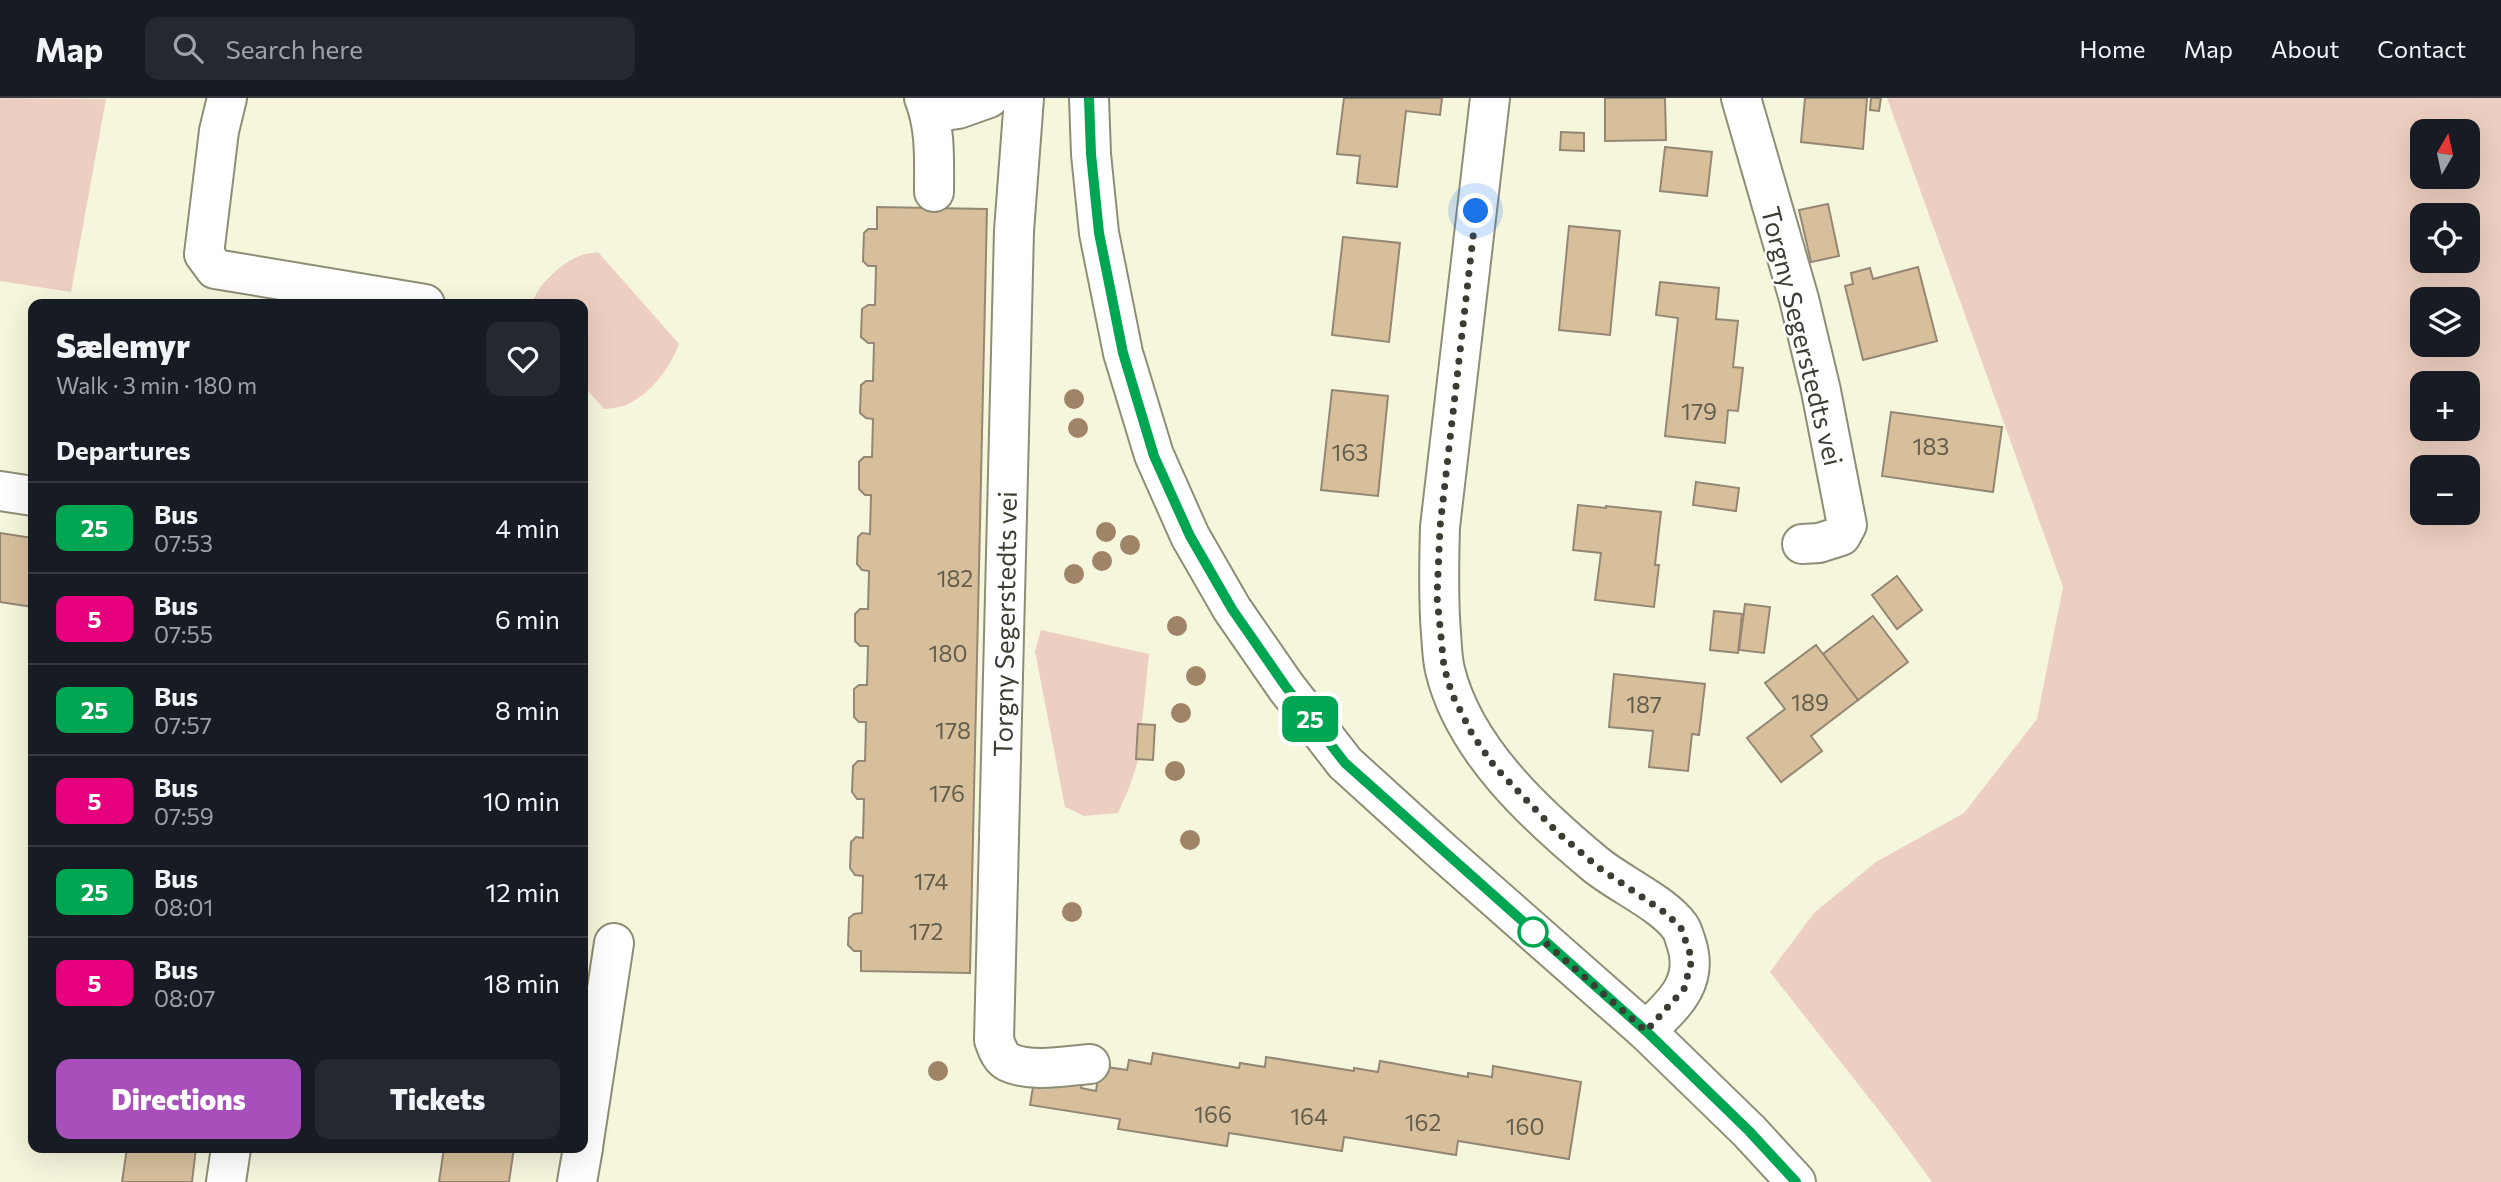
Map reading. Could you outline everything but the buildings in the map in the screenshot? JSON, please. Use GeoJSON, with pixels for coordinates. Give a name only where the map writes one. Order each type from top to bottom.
{"type":"FeatureCollection","features":[{"type":"Feature","properties":{"kind":"street"},"geometry":{"type":"LineString","coordinates":[[227,98],[219,131],[204,254],[215,269],[395,299]]}},
{"type":"Feature","properties":{"kind":"street"},"geometry":{"type":"LineString","coordinates":[[934,192],[934,145],[927,106],[958,109],[989,98]]}},
{"type":"Feature","properties":{"kind":"street","name":"Torgny Segerstedts vei"},"geometry":{"type":"LineString","coordinates":[[1024,98],[1014,231],[994,1040],[999,1053],[1008,1062],[1041,1068],[1090,1064]]}},
{"type":"Feature","properties":{"kind":"street"},"geometry":{"type":"LineString","coordinates":[[1089,98],[1091,154],[1099,233],[1123,353],[1154,456],[1190,536],[1232,609],[1286,687],[1345,763],[1646,1031],[1749,1131],[1796,1182]]}},
{"type":"Feature","properties":{"kind":"street"},"geometry":{"type":"LineString","coordinates":[[1490,98],[1440,527],[1437,597],[1444,667],[1452,694],[1472,734],[1495,767],[1557,832],[1598,867],[1667,914],[1681,928],[1692,959],[1684,989],[1646,1031]]}},
{"type":"Feature","properties":{"kind":"street","name":"Torgny Segerstedts vei"},"geometry":{"type":"LineString","coordinates":[[1741,98],[1799,299],[1821,391],[1847,525],[1841,536],[1819,543],[1802,544]]}},
{"type":"Feature","properties":{"kind":"street"},"geometry":{"type":"LineString","coordinates":[[0,491],[28,495]]}},
{"type":"Feature","properties":{"kind":"street"},"geometry":{"type":"LineString","coordinates":[[588,1115],[614,943]]}},
{"type":"Feature","properties":{"kind":"street"},"geometry":{"type":"LineString","coordinates":[[226,1182],[230,1153]]}},
{"type":"Feature","properties":{"kind":"street"},"geometry":{"type":"LineString","coordinates":[[577,1182],[582,1153]]}},
{"type":"Feature","properties":{"kind":"shaded area"},"geometry":{"type":"Polygon","coordinates":[[[0,98],[106,99],[71,292],[0,281],[0,98]]]}},
{"type":"Feature","properties":{"kind":"shaded area"},"geometry":{"type":"Polygon","coordinates":[[[1887,98],[2501,98],[2501,1182],[1932,1182],[1770,972],[1814,913],[1876,862],[1964,813],[2037,719],[2063,587],[1887,98]]]}},
{"type":"Feature","properties":{"kind":"shaded area"},"geometry":{"type":"Polygon","coordinates":[[[598,252],[679,344],[665,371],[651,387],[635,400],[618,407],[604,409],[588,391],[588,299],[534,299],[544,283],[563,265],[598,252]]]}},
{"type":"Feature","properties":{"kind":"shaded area"},"geometry":{"type":"Polygon","coordinates":[[[1041,630],[1149,654],[1138,761],[1118,813],[1084,816],[1065,807],[1035,651],[1041,630]]]}},
{"type":"Feature","properties":{"kind":"bus line","name":"25"},"geometry":{"type":"LineString","coordinates":[[1089,98],[1091,154],[1099,233],[1123,353],[1154,456],[1190,536],[1232,609],[1286,687],[1345,763],[1646,1031],[1749,1131],[1796,1182]]}},
{"type":"Feature","properties":{"kind":"route"},"geometry":{"type":"LineString","coordinates":[[1476,211],[1440,527],[1437,597],[1444,667],[1452,694],[1472,734],[1495,767],[1557,832],[1598,867],[1667,914],[1681,928],[1692,959],[1684,989],[1671,1007],[1646,1031],[1524,924],[1533,932]]}}]}
